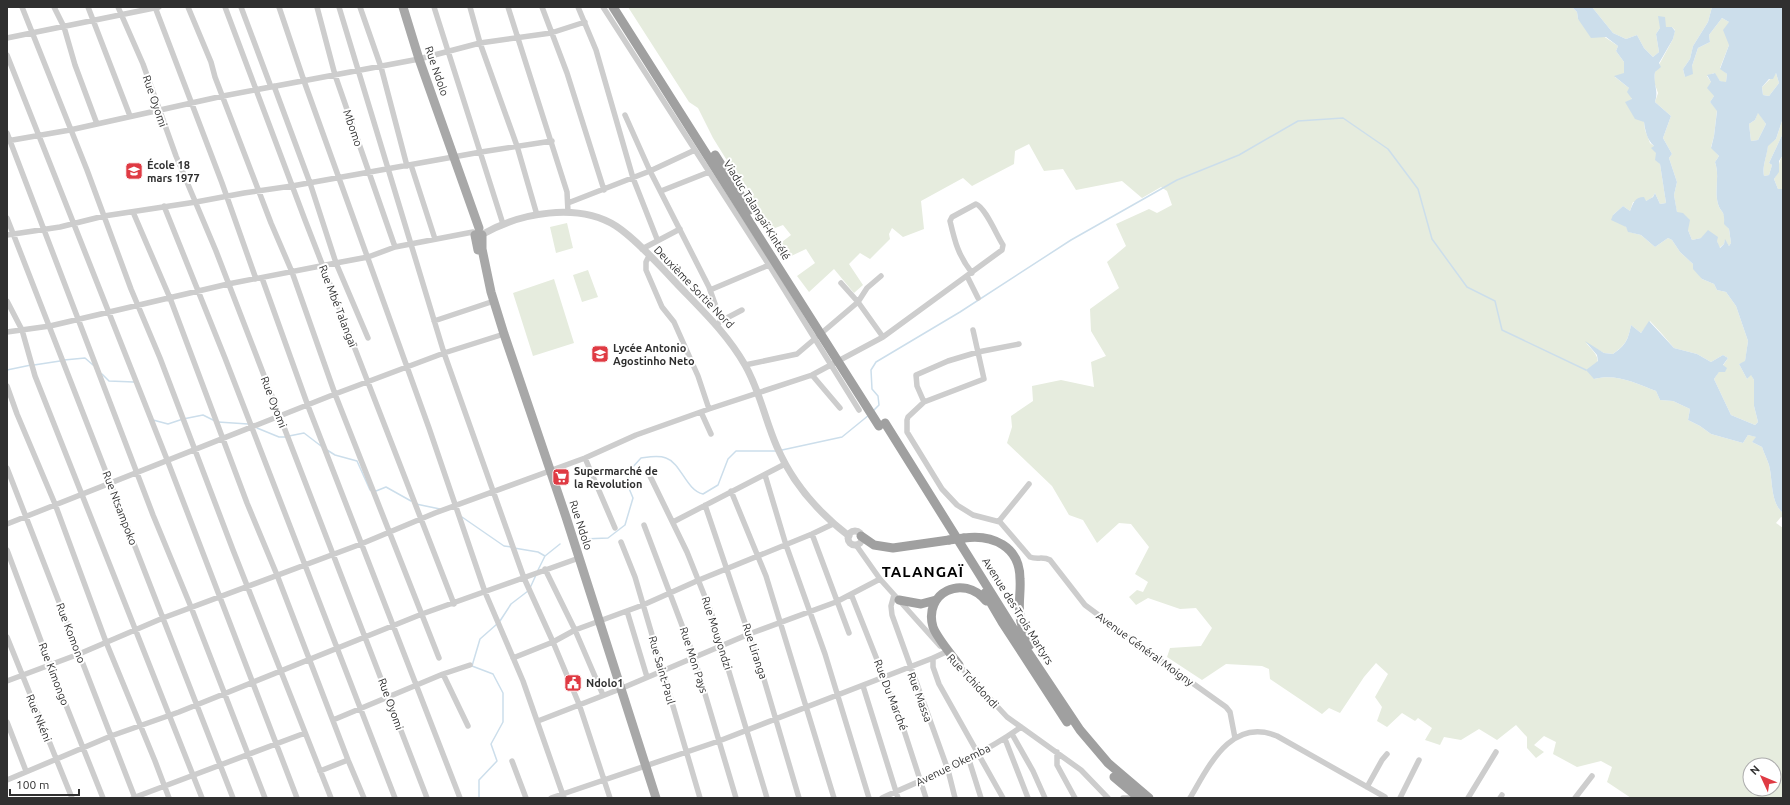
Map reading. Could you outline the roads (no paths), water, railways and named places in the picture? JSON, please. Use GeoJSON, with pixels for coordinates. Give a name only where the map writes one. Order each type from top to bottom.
{"type":"FeatureCollection","features":[{"type":"Feature","properties":{"kind":"highway","name":"Viaduc Talangaï-Kintélé"},"geometry":{"type":"LineString","coordinates":[[613,7],[882,424]]}},
{"type":"Feature","properties":{"kind":"highway","name":"Viaduc Talangaï-Kintélé"},"geometry":{"type":"LineString","coordinates":[[621,7],[882,424]]}},
{"type":"Feature","properties":{"kind":"highway","name":"Avenue des Trois Martyrs"},"geometry":{"type":"LineString","coordinates":[[882,424],[1002,622],[1079,739],[1115,778],[1139,798]]}},
{"type":"Feature","properties":{"kind":"highway","name":"Avenue des Trois Martyrs"},"geometry":{"type":"LineString","coordinates":[[882,424],[1072,718],[1095,748],[1122,776],[1149,798]]}},
{"type":"Feature","properties":{"kind":"highway"},"geometry":{"type":"LineString","coordinates":[[861,536],[874,545],[893,548],[964,538],[983,537],[995,540],[1006,547],[1015,558],[1020,570],[1019,610],[1022,627],[1051,685]]}},
{"type":"Feature","properties":{"kind":"highway"},"geometry":{"type":"LineString","coordinates":[[896,598],[921,604],[936,600],[953,588],[964,587],[970,589],[983,598],[1002,622]]}},
{"type":"Feature","properties":{"kind":"highway"},"geometry":{"type":"LineString","coordinates":[[936,600],[932,615],[933,627],[959,665]]}},
{"type":"Feature","properties":{"kind":"main road","name":"Rue Ndolo"},"geometry":{"type":"LineString","coordinates":[[403,7],[419,59],[454,157]]}},
{"type":"Feature","properties":{"kind":"main road"},"geometry":{"type":"LineString","coordinates":[[454,157],[478,232]]}},
{"type":"Feature","properties":{"kind":"main road","name":"Rue Ndolo"},"geometry":{"type":"LineString","coordinates":[[478,232],[494,301],[504,334],[579,558],[656,798]]}},
{"type":"Feature","properties":{"kind":"street"},"geometry":{"type":"LineString","coordinates":[[22,7],[331,798]]}},
{"type":"Feature","properties":{"kind":"street"},"geometry":{"type":"LineString","coordinates":[[54,7],[64,27],[75,65],[97,124]]}},
{"type":"Feature","properties":{"kind":"street"},"geometry":{"type":"LineString","coordinates":[[88,7],[130,116]]}},
{"type":"Feature","properties":{"kind":"street","name":"Rue Oyomi"},"geometry":{"type":"LineString","coordinates":[[118,7],[196,202],[427,798]]}},
{"type":"Feature","properties":{"kind":"street"},"geometry":{"type":"LineString","coordinates":[[7,38],[93,20],[122,16],[157,7],[226,196],[460,798]]}},
{"type":"Feature","properties":{"kind":"street"},"geometry":{"type":"LineString","coordinates":[[188,7],[260,191],[271,223],[292,272],[336,394],[439,658]]}},
{"type":"Feature","properties":{"kind":"street","name":"Rue Mbé Talangaï"},"geometry":{"type":"LineString","coordinates":[[225,7],[292,186],[454,604]]}},
{"type":"Feature","properties":{"kind":"street"},"geometry":{"type":"LineString","coordinates":[[241,7],[310,183],[336,263],[368,338]]}},
{"type":"Feature","properties":{"kind":"street"},"geometry":{"type":"LineString","coordinates":[[280,7],[304,81],[368,257],[406,368],[429,428],[485,592],[538,721],[563,796]]}},
{"type":"Feature","properties":{"kind":"street","name":"Mbomo"},"geometry":{"type":"LineString","coordinates":[[316,7],[335,75],[395,247]]}},
{"type":"Feature","properties":{"kind":"street"},"geometry":{"type":"LineString","coordinates":[[339,7],[444,353],[524,578],[579,704],[610,798]]}},
{"type":"Feature","properties":{"kind":"street"},"geometry":{"type":"LineString","coordinates":[[360,7],[381,67],[409,166],[435,239]]}},
{"type":"Feature","properties":{"kind":"street"},"geometry":{"type":"LineString","coordinates":[[434,7],[503,224]]}},
{"type":"Feature","properties":{"kind":"street"},"geometry":{"type":"LineString","coordinates":[[470,7],[480,44],[517,146],[537,215]]}},
{"type":"Feature","properties":{"kind":"street"},"geometry":{"type":"LineString","coordinates":[[508,7],[552,141],[567,192],[568,212]]}},
{"type":"Feature","properties":{"kind":"street"},"geometry":{"type":"LineString","coordinates":[[542,7],[567,73],[604,190]]}},
{"type":"Feature","properties":{"kind":"street"},"geometry":{"type":"LineString","coordinates":[[578,7],[596,50],[633,178],[657,239]]}},
{"type":"Feature","properties":{"kind":"street"},"geometry":{"type":"LineString","coordinates":[[603,7],[815,337],[859,410]]}},
{"type":"Feature","properties":{"kind":"street"},"geometry":{"type":"LineString","coordinates":[[9,141],[70,130],[192,102],[381,67],[480,44],[551,33],[585,22]]}},
{"type":"Feature","properties":{"kind":"street"},"geometry":{"type":"LineString","coordinates":[[7,55],[168,462],[297,798]]}},
{"type":"Feature","properties":{"kind":"street"},"geometry":{"type":"LineString","coordinates":[[625,115],[650,171],[710,290],[718,323],[742,310]]}},
{"type":"Feature","properties":{"kind":"street"},"geometry":{"type":"LineString","coordinates":[[7,132],[9,141],[78,320],[266,798]]}},
{"type":"Feature","properties":{"kind":"street"},"geometry":{"type":"LineString","coordinates":[[10,234],[74,224],[104,216],[310,183],[481,152],[552,141]]}},
{"type":"Feature","properties":{"kind":"street"},"geometry":{"type":"LineString","coordinates":[[568,203],[650,171],[694,150]]}},
{"type":"Feature","properties":{"kind":"street"},"geometry":{"type":"LineString","coordinates":[[661,191],[709,172]]}},
{"type":"Feature","properties":{"kind":"street"},"geometry":{"type":"LineString","coordinates":[[7,681],[79,654],[191,607],[389,533],[455,505],[585,458],[636,435],[812,375],[832,366],[883,337],[906,319],[970,275],[1003,248],[980,206],[976,204],[952,217],[950,221],[956,249],[970,275],[978,298]]}},
{"type":"Feature","properties":{"kind":"street"},"geometry":{"type":"LineString","coordinates":[[164,206],[199,292],[395,798]]}},
{"type":"Feature","properties":{"kind":"street"},"geometry":{"type":"LineString","coordinates":[[133,212],[170,298],[222,439],[364,798]]}},
{"type":"Feature","properties":{"kind":"street","name":"Deuxième Sortie Nord"},"geometry":{"type":"LineString","coordinates":[[478,232],[537,215],[568,212],[592,216],[608,221],[626,234],[718,323],[745,365],[758,393],[776,446],[785,464],[803,491],[833,524],[849,536],[851,543],[856,545]]}},
{"type":"Feature","properties":{"kind":"street","name":"Rue Ntsampoko"},"geometry":{"type":"LineString","coordinates":[[7,218],[10,234],[50,326],[62,361],[233,798]]}},
{"type":"Feature","properties":{"kind":"street"},"geometry":{"type":"LineString","coordinates":[[642,249],[657,239],[680,229]]}},
{"type":"Feature","properties":{"kind":"street"},"geometry":{"type":"LineString","coordinates":[[7,332],[50,326],[228,284],[368,257],[395,247],[478,232]]}},
{"type":"Feature","properties":{"kind":"street"},"geometry":{"type":"LineString","coordinates":[[649,256],[646,262],[646,270],[662,307],[674,322],[698,376],[709,409]]}},
{"type":"Feature","properties":{"kind":"street"},"geometry":{"type":"LineString","coordinates":[[710,290],[769,265]]}},
{"type":"Feature","properties":{"kind":"street"},"geometry":{"type":"LineString","coordinates":[[745,365],[797,354],[815,337],[858,302],[867,288],[881,276]]}},
{"type":"Feature","properties":{"kind":"street"},"geometry":{"type":"LineString","coordinates":[[841,282],[858,302],[883,337]]}},
{"type":"Feature","properties":{"kind":"street"},"geometry":{"type":"LineString","coordinates":[[7,301],[22,330],[35,376],[168,716],[202,798]]}},
{"type":"Feature","properties":{"kind":"street"},"geometry":{"type":"LineString","coordinates":[[434,320],[494,301]]}},
{"type":"Feature","properties":{"kind":"street"},"geometry":{"type":"LineString","coordinates":[[973,330],[984,379],[924,402],[911,413],[907,420],[906,426],[909,436],[943,490],[962,509],[973,516],[999,521],[1029,484]]}},
{"type":"Feature","properties":{"kind":"street"},"geometry":{"type":"LineString","coordinates":[[7,524],[82,493],[168,462],[251,427],[336,394],[444,353],[504,334]]}},
{"type":"Feature","properties":{"kind":"street"},"geometry":{"type":"LineString","coordinates":[[924,402],[917,386],[916,375],[978,352],[1019,344]]}},
{"type":"Feature","properties":{"kind":"street"},"geometry":{"type":"LineString","coordinates":[[812,375],[840,408]]}},
{"type":"Feature","properties":{"kind":"street"},"geometry":{"type":"LineString","coordinates":[[7,386],[17,414],[55,504],[106,642],[169,798]]}},
{"type":"Feature","properties":{"kind":"street"},"geometry":{"type":"LineString","coordinates":[[700,412],[711,434]]}},
{"type":"Feature","properties":{"kind":"street"},"geometry":{"type":"LineString","coordinates":[[585,458],[615,528]]}},
{"type":"Feature","properties":{"kind":"street"},"geometry":{"type":"LineString","coordinates":[[673,522],[785,464]]}},
{"type":"Feature","properties":{"kind":"street","name":"Rue Komono"},"geometry":{"type":"LineString","coordinates":[[7,468],[27,516],[135,798]]}},
{"type":"Feature","properties":{"kind":"street"},"geometry":{"type":"LineString","coordinates":[[765,475],[786,545],[838,696],[869,798]]}},
{"type":"Feature","properties":{"kind":"street","name":"Rue Mouyondzi"},"geometry":{"type":"LineString","coordinates":[[650,476],[673,522],[699,580],[723,646],[767,798]]}},
{"type":"Feature","properties":{"kind":"street"},"geometry":{"type":"LineString","coordinates":[[732,491],[766,576],[834,798]]}},
{"type":"Feature","properties":{"kind":"street","name":"Rue Liranga"},"geometry":{"type":"LineString","coordinates":[[705,505],[750,634],[799,798]]}},
{"type":"Feature","properties":{"kind":"street","name":"Avenue Général Moigny"},"geometry":{"type":"LineString","coordinates":[[999,521],[1030,557],[1044,557],[1050,560],[1085,605],[1136,644],[1226,707],[1230,712],[1236,738]]}},
{"type":"Feature","properties":{"kind":"street"},"geometry":{"type":"LineString","coordinates":[[513,658],[553,642],[576,630],[643,605],[833,524]]}},
{"type":"Feature","properties":{"kind":"street","name":"Rue Mon Pays"},"geometry":{"type":"LineString","coordinates":[[644,525],[694,657],[736,798]]}},
{"type":"Feature","properties":{"kind":"street"},"geometry":{"type":"LineString","coordinates":[[849,536],[855,532],[861,536],[861,541],[856,545]]}},
{"type":"Feature","properties":{"kind":"street"},"geometry":{"type":"LineString","coordinates":[[812,534],[836,602],[850,633]]}},
{"type":"Feature","properties":{"kind":"street","name":"Rue Saint-Paul"},"geometry":{"type":"LineString","coordinates":[[621,542],[635,577],[700,798]]}},
{"type":"Feature","properties":{"kind":"street","name":"Rue Tchidondi"},"geometry":{"type":"LineString","coordinates":[[856,545],[880,579],[896,598],[999,708],[1021,727],[1081,770],[1108,798]]}},
{"type":"Feature","properties":{"kind":"street","name":"Rue Kimongo"},"geometry":{"type":"LineString","coordinates":[[7,550],[50,665],[103,798]]}},
{"type":"Feature","properties":{"kind":"street"},"geometry":{"type":"LineString","coordinates":[[7,780],[111,736],[168,716],[422,614],[454,604],[579,558]]}},
{"type":"Feature","properties":{"kind":"street"},"geometry":{"type":"LineString","coordinates":[[545,570],[576,630],[603,695]]}},
{"type":"Feature","properties":{"kind":"street"},"geometry":{"type":"LineString","coordinates":[[538,721],[620,689],[647,676],[750,634],[836,602],[880,579]]}},
{"type":"Feature","properties":{"kind":"street","name":"Rue Du Marché"},"geometry":{"type":"LineString","coordinates":[[851,594],[885,677],[926,798]]}},
{"type":"Feature","properties":{"kind":"street","name":"Rue Massa"},"geometry":{"type":"LineString","coordinates":[[896,598],[891,606],[891,612],[948,770],[955,798]]}},
{"type":"Feature","properties":{"kind":"street"},"geometry":{"type":"LineString","coordinates":[[627,611],[647,676]]}},
{"type":"Feature","properties":{"kind":"street","name":"Rue Nkéni"},"geometry":{"type":"LineString","coordinates":[[7,637],[72,798]]}},
{"type":"Feature","properties":{"kind":"street"},"geometry":{"type":"LineString","coordinates":[[551,798],[563,796],[604,780],[776,720],[946,652]]}},
{"type":"Feature","properties":{"kind":"street"},"geometry":{"type":"LineString","coordinates":[[933,658],[933,667],[936,677],[1003,798]]}},
{"type":"Feature","properties":{"kind":"street"},"geometry":{"type":"LineString","coordinates":[[333,720],[443,674],[470,665]]}},
{"type":"Feature","properties":{"kind":"street"},"geometry":{"type":"LineString","coordinates":[[443,674],[468,726]]}},
{"type":"Feature","properties":{"kind":"street"},"geometry":{"type":"LineString","coordinates":[[863,686],[898,798]]}},
{"type":"Feature","properties":{"kind":"street"},"geometry":{"type":"LineString","coordinates":[[7,722],[26,771]]}},
{"type":"Feature","properties":{"kind":"street","name":"Avenue Okemba"},"geometry":{"type":"LineString","coordinates":[[882,798],[979,755],[1021,727]]}},
{"type":"Feature","properties":{"kind":"street"},"geometry":{"type":"LineString","coordinates":[[1190,798],[1222,749],[1236,738],[1248,732],[1269,733],[1383,798]]}},
{"type":"Feature","properties":{"kind":"street"},"geometry":{"type":"LineString","coordinates":[[135,798],[305,733]]}},
{"type":"Feature","properties":{"kind":"street"},"geometry":{"type":"LineString","coordinates":[[1012,734],[1033,771],[1045,798]]}},
{"type":"Feature","properties":{"kind":"street"},"geometry":{"type":"LineString","coordinates":[[1005,738],[1028,798]]}},
{"type":"Feature","properties":{"kind":"street"},"geometry":{"type":"LineString","coordinates":[[1057,752],[1057,765],[1075,798]]}},
{"type":"Feature","properties":{"kind":"street"},"geometry":{"type":"LineString","coordinates":[[1468,798],[1496,752]]}},
{"type":"Feature","properties":{"kind":"street"},"geometry":{"type":"LineString","coordinates":[[1369,789],[1382,760],[1387,754]]}},
{"type":"Feature","properties":{"kind":"street"},"geometry":{"type":"LineString","coordinates":[[320,771],[348,760]]}},
{"type":"Feature","properties":{"kind":"street"},"geometry":{"type":"LineString","coordinates":[[969,760],[981,798]]}},
{"type":"Feature","properties":{"kind":"street"},"geometry":{"type":"LineString","coordinates":[[1400,798],[1419,760]]}},
{"type":"Feature","properties":{"kind":"street"},"geometry":{"type":"LineString","coordinates":[[512,761],[526,798]]}},
{"type":"Feature","properties":{"kind":"street"},"geometry":{"type":"LineString","coordinates":[[1575,798],[1592,776]]}},
{"type":"Feature","properties":{"kind":"street"},"geometry":{"type":"LineString","coordinates":[[1123,798],[1130,798]]}},
{"type":"Feature","properties":{"kind":"water"},"geometry":{"type":"Polygon","coordinates":[[[1572,7],[1592,7],[1613,33],[1626,39],[1637,35],[1644,48],[1653,57],[1659,52],[1656,34],[1660,28],[1658,16],[1665,17],[1666,27],[1672,27],[1675,31],[1673,39],[1659,63],[1661,67],[1655,72],[1655,102],[1671,116],[1663,138],[1672,154],[1669,158],[1677,182],[1674,195],[1677,212],[1683,213],[1690,220],[1688,230],[1692,240],[1701,238],[1708,230],[1718,237],[1717,241],[1720,248],[1724,244],[1725,239],[1729,246],[1731,243],[1729,229],[1724,224],[1723,214],[1717,199],[1717,173],[1715,162],[1719,156],[1711,148],[1717,111],[1710,102],[1714,96],[1707,88],[1711,82],[1707,75],[1715,73],[1720,81],[1726,82],[1727,74],[1720,69],[1729,45],[1723,30],[1729,22],[1722,18],[1709,35],[1710,42],[1698,48],[1692,66],[1693,74],[1685,77],[1683,69],[1690,59],[1693,46],[1708,22],[1712,7],[1783,7],[1783,118],[1776,139],[1768,146],[1764,165],[1764,176],[1769,175],[1772,165],[1769,163],[1783,133],[1783,155],[1779,161],[1779,172],[1774,179],[1778,189],[1783,189],[1783,513],[1774,497],[1769,465],[1762,447],[1752,442],[1756,437],[1748,435],[1743,443],[1711,434],[1688,420],[1690,409],[1673,401],[1660,400],[1656,391],[1618,378],[1602,377],[1594,379],[1586,370],[1598,361],[1597,355],[1585,341],[1604,353],[1613,354],[1626,342],[1631,325],[1641,333],[1649,321],[1674,348],[1697,354],[1711,362],[1723,355],[1728,358],[1723,365],[1727,368],[1725,372],[1719,372],[1714,379],[1731,415],[1755,425],[1758,422],[1754,406],[1754,380],[1751,375],[1747,379],[1739,364],[1745,361],[1748,341],[1736,306],[1726,292],[1717,290],[1714,284],[1702,279],[1693,269],[1693,264],[1680,252],[1672,240],[1668,238],[1655,247],[1641,235],[1628,232],[1626,227],[1611,220],[1613,215],[1623,206],[1630,211],[1635,201],[1641,197],[1644,197],[1646,201],[1653,197],[1655,193],[1660,204],[1666,203],[1660,164],[1655,160],[1656,153],[1651,148],[1654,146],[1648,138],[1644,122],[1635,119],[1625,102],[1632,99],[1627,92],[1629,88],[1614,76],[1624,73],[1624,62],[1616,51],[1618,46],[1606,37],[1591,38],[1578,19],[1577,12],[1572,7]],[[1776,73],[1773,79],[1769,79],[1762,87],[1763,95],[1769,96],[1779,83],[1776,73]],[[1758,113],[1755,120],[1749,124],[1751,141],[1758,140],[1766,124],[1758,113]]]}},
{"type":"Feature","properties":{"kind":"waterway"},"geometry":{"type":"LineString","coordinates":[[873,411],[879,405],[878,396],[872,389],[871,370],[876,362],[960,312],[1071,240],[1177,180],[1239,155],[1298,121],[1343,118],[1388,149],[1418,189],[1432,239],[1467,287],[1495,301],[1502,330],[1586,370]]}},
{"type":"Feature","properties":{"kind":"waterway"},"geometry":{"type":"LineString","coordinates":[[64,360],[85,358],[93,365]]}},
{"type":"Feature","properties":{"kind":"waterway"},"geometry":{"type":"LineString","coordinates":[[34,365],[60,361]]}},
{"type":"Feature","properties":{"kind":"waterway"},"geometry":{"type":"LineString","coordinates":[[7,370],[31,365]]}},
{"type":"Feature","properties":{"kind":"waterway"},"geometry":{"type":"LineString","coordinates":[[102,374],[109,381],[134,382]]}},
{"type":"Feature","properties":{"kind":"waterway"},"geometry":{"type":"LineString","coordinates":[[153,420],[168,424],[203,415],[215,421]]}},
{"type":"Feature","properties":{"kind":"waterway"},"geometry":{"type":"LineString","coordinates":[[782,450],[842,437],[869,415]]}},
{"type":"Feature","properties":{"kind":"waterway"},"geometry":{"type":"LineString","coordinates":[[218,422],[248,424]]}},
{"type":"Feature","properties":{"kind":"waterway"},"geometry":{"type":"LineString","coordinates":[[257,428],[279,437],[286,437]]}},
{"type":"Feature","properties":{"kind":"waterway"},"geometry":{"type":"LineString","coordinates":[[289,436],[304,433],[321,446]]}},
{"type":"Feature","properties":{"kind":"waterway"},"geometry":{"type":"LineString","coordinates":[[327,450],[335,455],[357,461],[370,490]]}},
{"type":"Feature","properties":{"kind":"waterway"},"geometry":{"type":"LineString","coordinates":[[583,539],[608,538],[625,525],[633,498],[628,486],[630,470],[641,458],[654,456],[666,458],[676,465],[697,492],[703,494],[718,485],[728,459],[736,451],[776,451]]}},
{"type":"Feature","properties":{"kind":"waterway"},"geometry":{"type":"LineString","coordinates":[[376,491],[386,487],[411,501]]}},
{"type":"Feature","properties":{"kind":"waterway"},"geometry":{"type":"LineString","coordinates":[[416,504],[440,509]]}},
{"type":"Feature","properties":{"kind":"waterway"},"geometry":{"type":"LineString","coordinates":[[462,517],[504,546],[511,547]]}},
{"type":"Feature","properties":{"kind":"waterway"},"geometry":{"type":"LineString","coordinates":[[538,570],[545,556],[560,544]]}},
{"type":"Feature","properties":{"kind":"waterway"},"geometry":{"type":"LineString","coordinates":[[514,548],[538,552],[545,556]]}},
{"type":"Feature","properties":{"kind":"waterway"},"geometry":{"type":"LineString","coordinates":[[530,588],[536,575]]}},
{"type":"Feature","properties":{"kind":"waterway"},"geometry":{"type":"LineString","coordinates":[[500,621],[511,604],[528,591]]}},
{"type":"Feature","properties":{"kind":"waterway"},"geometry":{"type":"LineString","coordinates":[[479,798],[479,780],[497,761],[491,744],[503,722],[503,693],[493,674],[472,666],[480,639],[497,624]]}},
{"type":"Feature","properties":{"kind":"place","name":"École 18 mars 1977"},"geometry":{"type":"Point","coordinates":[134,171]}},
{"type":"Feature","properties":{"kind":"place","name":"Lycée Antonio Agostinho Neto"},"geometry":{"type":"Point","coordinates":[600,354]}},
{"type":"Feature","properties":{"kind":"place","name":"Supermarché de la Revolution"},"geometry":{"type":"Point","coordinates":[561,477]}},
{"type":"Feature","properties":{"kind":"place","name":"Ndolo1"},"geometry":{"type":"Point","coordinates":[573,683]}},
{"type":"Feature","properties":{"kind":"district","name":"TALANGAÏ"},"geometry":{"type":"Point","coordinates":[923,571]}}]}
